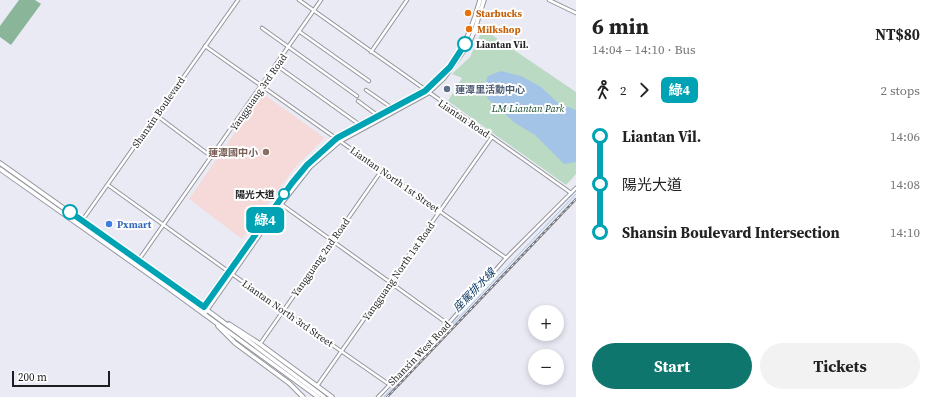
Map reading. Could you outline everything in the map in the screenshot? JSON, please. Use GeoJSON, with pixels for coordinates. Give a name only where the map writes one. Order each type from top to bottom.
{"type":"FeatureCollection","features":[{"type":"Feature","properties":{"kind":"street","name":"Shanxin Boulevard"},"geometry":{"type":"LineString","coordinates":[[79,225],[238,0]]}},
{"type":"Feature","properties":{"kind":"street","name":"Liantan Road"},"geometry":{"type":"LineString","coordinates":[[299,0],[426,92],[571,193]]}},
{"type":"Feature","properties":{"kind":"street","name":"Yangguang 3rd Road"},"geometry":{"type":"LineString","coordinates":[[138,261],[289,48],[321,0]]}},
{"type":"Feature","properties":{"kind":"street"},"geometry":{"type":"LineString","coordinates":[[371,52],[407,0]]}},
{"type":"Feature","properties":{"kind":"street"},"geometry":{"type":"LineString","coordinates":[[202,313],[280,203],[310,167],[338,139],[392,108],[426,92],[441,76],[457,57],[471,30],[480,0]]}},
{"type":"Feature","properties":{"kind":"street"},"geometry":{"type":"LineString","coordinates":[[338,139],[426,92],[452,68],[468,45],[474,32],[484,0]]}},
{"type":"Feature","properties":{"kind":"street"},"geometry":{"type":"LineString","coordinates":[[549,0],[576,13]]}},
{"type":"Feature","properties":{"kind":"street"},"geometry":{"type":"LineString","coordinates":[[262,28],[357,96]]}},
{"type":"Feature","properties":{"kind":"street"},"geometry":{"type":"LineString","coordinates":[[300,32],[369,81]]}},
{"type":"Feature","properties":{"kind":"street","name":"Liantan North 1st Street"},"geometry":{"type":"LineString","coordinates":[[205,46],[440,210],[506,258]]}},
{"type":"Feature","properties":{"kind":"street"},"geometry":{"type":"LineString","coordinates":[[276,65],[361,125]]}},
{"type":"Feature","properties":{"kind":"street"},"geometry":{"type":"LineString","coordinates":[[366,90],[392,108]]}},
{"type":"Feature","properties":{"kind":"street"},"geometry":{"type":"LineString","coordinates":[[358,101],[378,116]]}},
{"type":"Feature","properties":{"kind":"street"},"geometry":{"type":"LineString","coordinates":[[156,115],[212,157]]}},
{"type":"Feature","properties":{"kind":"street","name":"Yangguang North 1st Road"},"geometry":{"type":"LineString","coordinates":[[317,386],[492,137]]}},
{"type":"Feature","properties":{"kind":"street"},"geometry":{"type":"LineString","coordinates":[[0,163],[205,308],[318,397]]}},
{"type":"Feature","properties":{"kind":"street"},"geometry":{"type":"LineString","coordinates":[[0,169],[202,313],[243,339],[324,397]]}},
{"type":"Feature","properties":{"kind":"street","name":"Yangguang 2nd Road"},"geometry":{"type":"LineString","coordinates":[[260,344],[282,310],[382,170]]}},
{"type":"Feature","properties":{"kind":"street","name":"Liantan North 3rd Street"},"geometry":{"type":"LineString","coordinates":[[108,185],[282,310],[390,385]]}},
{"type":"Feature","properties":{"kind":"street","name":"Shanxin West Road"},"geometry":{"type":"LineString","coordinates":[[378,397],[448,324],[506,258],[576,188]]}},
{"type":"Feature","properties":{"kind":"street"},"geometry":{"type":"LineString","coordinates":[[280,203],[391,281],[448,324]]}},
{"type":"Feature","properties":{"kind":"street"},"geometry":{"type":"LineString","coordinates":[[214,315],[260,344],[332,397]]}},
{"type":"Feature","properties":{"kind":"street"},"geometry":{"type":"LineString","coordinates":[[210,318],[235,343],[289,383],[303,397]]}},
{"type":"Feature","properties":{"kind":"shaded area","name":"蓮潭國中小"},"geometry":{"type":"Polygon","coordinates":[[[262,93],[325,138],[296,166],[242,239],[189,199],[262,93]]]}},
{"type":"Feature","properties":{"kind":"green space"},"geometry":{"type":"Polygon","coordinates":[[[19,0],[35,0],[41,4],[11,45],[0,37],[0,26],[19,0]]]}},
{"type":"Feature","properties":{"kind":"green space","name":"LM Liantan Park"},"geometry":{"type":"Polygon","coordinates":[[[483,29],[576,92],[576,174],[566,185],[448,101],[462,78],[452,74],[470,57],[483,29]]]}},
{"type":"Feature","properties":{"kind":"water"},"geometry":{"type":"Polygon","coordinates":[[[501,71],[521,76],[541,87],[558,103],[576,110],[576,162],[564,164],[535,135],[515,123],[488,99],[484,87],[488,76],[501,71]]]}},
{"type":"Feature","properties":{"kind":"waterway","name":"座駕排水線"},"geometry":{"type":"LineString","coordinates":[[384,397],[576,194]]}},
{"type":"Feature","properties":{"kind":"railway"},"geometry":{"type":"LineString","coordinates":[[387,397],[576,199]]}},
{"type":"Feature","properties":{"kind":"bus line","name":"綠4"},"geometry":{"type":"LineString","coordinates":[[70,212],[204,307],[292,183],[307,165],[337,138],[425,91],[450,67],[465,44]]}},
{"type":"Feature","properties":{"kind":"place","name":"Starbucks"},"geometry":{"type":"Point","coordinates":[468,13]}},
{"type":"Feature","properties":{"kind":"place","name":"Milkshop"},"geometry":{"type":"Point","coordinates":[469,29]}},
{"type":"Feature","properties":{"kind":"place","name":"Liantan Vil."},"geometry":{"type":"Point","coordinates":[465,44]}},
{"type":"Feature","properties":{"kind":"place","name":"蓮潭里活動中心"},"geometry":{"type":"Point","coordinates":[447,89]}},
{"type":"Feature","properties":{"kind":"place","name":"蓮潭國中小"},"geometry":{"type":"Point","coordinates":[266,152]}},
{"type":"Feature","properties":{"kind":"place","name":"陽光大道"},"geometry":{"type":"Point","coordinates":[284,194]}},
{"type":"Feature","properties":{"kind":"place","name":"Pxmart"},"geometry":{"type":"Point","coordinates":[109,224]}}]}
